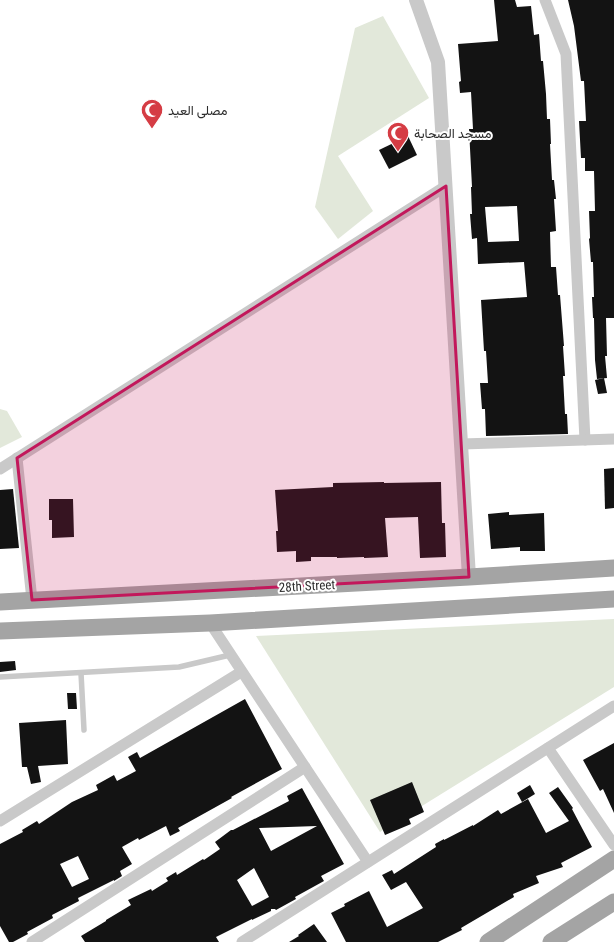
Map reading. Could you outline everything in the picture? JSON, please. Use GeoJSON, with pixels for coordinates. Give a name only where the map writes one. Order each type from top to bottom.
{"type":"FeatureCollection","features":[{"type":"Feature","properties":{"kind":"main road","name":"28th Street"},"geometry":{"type":"LineString","coordinates":[[0,602],[614,568]]}},
{"type":"Feature","properties":{"kind":"main road"},"geometry":{"type":"LineString","coordinates":[[0,630],[210,623],[614,599]]}},
{"type":"Feature","properties":{"kind":"main road"},"geometry":{"type":"LineString","coordinates":[[488,942],[614,859]]}},
{"type":"Feature","properties":{"kind":"main road"},"geometry":{"type":"LineString","coordinates":[[551,942],[614,902]]}},
{"type":"Feature","properties":{"kind":"street"},"geometry":{"type":"LineString","coordinates":[[416,0],[438,62],[470,577]]}},
{"type":"Feature","properties":{"kind":"street"},"geometry":{"type":"LineString","coordinates":[[545,0],[566,54],[585,440]]}},
{"type":"Feature","properties":{"kind":"street"},"geometry":{"type":"LineString","coordinates":[[0,469],[446,186]]}},
{"type":"Feature","properties":{"kind":"street"},"geometry":{"type":"LineString","coordinates":[[462,444],[614,439]]}},
{"type":"Feature","properties":{"kind":"street"},"geometry":{"type":"LineString","coordinates":[[17,458],[32,600]]}},
{"type":"Feature","properties":{"kind":"street"},"geometry":{"type":"LineString","coordinates":[[210,623],[368,862]]}},
{"type":"Feature","properties":{"kind":"street"},"geometry":{"type":"LineString","coordinates":[[0,821],[241,672]]}},
{"type":"Feature","properties":{"kind":"street"},"geometry":{"type":"LineString","coordinates":[[242,942],[614,706]]}},
{"type":"Feature","properties":{"kind":"street"},"geometry":{"type":"LineString","coordinates":[[548,748],[614,845]]}},
{"type":"Feature","properties":{"kind":"street"},"geometry":{"type":"LineString","coordinates":[[32,942],[305,766]]}},
{"type":"Feature","properties":{"kind":"lane"},"geometry":{"type":"LineString","coordinates":[[0,677],[179,667],[230,655]]}},
{"type":"Feature","properties":{"kind":"lane"},"geometry":{"type":"LineString","coordinates":[[82,673],[84,730]]}},
{"type":"Feature","properties":{"kind":"highlighted area"},"geometry":{"type":"Polygon","coordinates":[[[446,186],[469,577],[32,600],[17,458],[446,186]]]}},
{"type":"Feature","properties":{"kind":"shaded area"},"geometry":{"type":"Polygon","coordinates":[[[383,16],[429,98],[338,156],[373,211],[338,239],[315,207],[355,28],[383,16]]]}},
{"type":"Feature","properties":{"kind":"shaded area"},"geometry":{"type":"Polygon","coordinates":[[[0,409],[7,411],[22,437],[0,448],[0,409]]]}},
{"type":"Feature","properties":{"kind":"shaded area"},"geometry":{"type":"Polygon","coordinates":[[[614,619],[614,687],[380,832],[256,636],[614,619]]]}},
{"type":"Feature","properties":{"kind":"building"},"geometry":{"type":"Polygon","coordinates":[[[494,0],[515,0],[517,7],[531,6],[534,35],[539,34],[541,61],[543,61],[547,119],[550,119],[552,180],[554,180],[556,199],[554,199],[556,231],[550,232],[551,267],[556,267],[558,295],[560,295],[564,346],[565,376],[563,376],[565,414],[567,414],[568,434],[486,436],[485,409],[482,409],[480,383],[488,383],[486,351],[484,351],[481,300],[527,297],[524,262],[478,264],[477,238],[472,239],[470,214],[472,214],[472,187],[469,129],[473,129],[471,92],[460,93],[459,82],[461,81],[458,44],[498,41],[494,0]],[[517,206],[485,207],[488,242],[519,241],[517,206]]]}},
{"type":"Feature","properties":{"kind":"building"},"geometry":{"type":"Polygon","coordinates":[[[568,0],[614,0],[614,318],[606,318],[607,356],[605,356],[607,378],[597,379],[592,297],[594,297],[593,262],[591,262],[589,239],[589,211],[595,211],[594,171],[585,171],[585,158],[581,158],[579,121],[586,121],[584,81],[581,81],[574,26],[568,0]]]}},
{"type":"Feature","properties":{"kind":"building","name":"مسجد الصحابة"},"geometry":{"type":"Polygon","coordinates":[[[408,136],[417,155],[389,169],[379,150],[408,136]]]}},
{"type":"Feature","properties":{"kind":"building"},"geometry":{"type":"Polygon","coordinates":[[[604,378],[607,393],[598,394],[595,380],[604,378]]]}},
{"type":"Feature","properties":{"kind":"building"},"geometry":{"type":"Polygon","coordinates":[[[614,468],[614,508],[605,509],[604,469],[614,468]]]}},
{"type":"Feature","properties":{"kind":"building"},"geometry":{"type":"Polygon","coordinates":[[[441,482],[442,523],[445,523],[446,557],[420,558],[418,517],[385,518],[388,557],[311,557],[311,561],[296,562],[296,551],[277,552],[276,531],[278,531],[275,490],[333,487],[333,483],[441,482]]]}},
{"type":"Feature","properties":{"kind":"building"},"geometry":{"type":"Polygon","coordinates":[[[13,489],[19,548],[0,549],[0,490],[13,489]]]}},
{"type":"Feature","properties":{"kind":"building"},"geometry":{"type":"Polygon","coordinates":[[[49,499],[73,499],[74,537],[52,538],[52,520],[49,520],[49,499]]]}},
{"type":"Feature","properties":{"kind":"building"},"geometry":{"type":"Polygon","coordinates":[[[509,512],[509,515],[544,513],[545,551],[520,551],[520,547],[491,549],[488,514],[509,512]]]}},
{"type":"Feature","properties":{"kind":"building"},"geometry":{"type":"Polygon","coordinates":[[[15,661],[16,670],[0,672],[0,662],[15,661]]]}},
{"type":"Feature","properties":{"kind":"building"},"geometry":{"type":"Polygon","coordinates":[[[67,693],[76,693],[77,709],[68,709],[67,693]]]}},
{"type":"Feature","properties":{"kind":"building"},"geometry":{"type":"Polygon","coordinates":[[[245,699],[282,769],[178,828],[180,831],[170,836],[166,826],[139,840],[138,838],[122,847],[132,864],[120,871],[122,876],[78,898],[79,901],[52,915],[53,918],[27,932],[28,934],[13,942],[9,942],[0,926],[0,844],[23,832],[22,830],[37,821],[39,824],[72,802],[98,790],[96,785],[114,775],[117,781],[136,771],[128,757],[137,752],[140,758],[245,699]],[[78,856],[60,864],[72,887],[89,879],[78,856]]]}},
{"type":"Feature","properties":{"kind":"building"},"geometry":{"type":"Polygon","coordinates":[[[66,720],[68,764],[38,766],[41,782],[31,784],[27,767],[22,767],[19,723],[66,720]]]}},
{"type":"Feature","properties":{"kind":"building"},"geometry":{"type":"Polygon","coordinates":[[[614,743],[614,813],[603,789],[600,791],[583,760],[614,743]]]}},
{"type":"Feature","properties":{"kind":"building"},"geometry":{"type":"Polygon","coordinates":[[[412,782],[424,812],[409,819],[411,824],[385,835],[370,800],[412,782]]]}},
{"type":"Feature","properties":{"kind":"building"},"geometry":{"type":"Polygon","coordinates":[[[530,785],[535,794],[522,802],[517,793],[530,785]]]}},
{"type":"Feature","properties":{"kind":"building"},"geometry":{"type":"Polygon","coordinates":[[[558,787],[573,808],[572,809],[592,847],[561,863],[563,867],[536,876],[539,883],[513,894],[514,897],[461,928],[462,930],[438,942],[346,942],[331,913],[345,906],[344,904],[369,891],[387,927],[423,908],[406,882],[391,890],[382,875],[392,870],[394,874],[436,847],[435,844],[444,839],[473,826],[498,810],[501,814],[528,799],[546,833],[569,821],[549,793],[558,787]]]}},
{"type":"Feature","properties":{"kind":"building"},"geometry":{"type":"Polygon","coordinates":[[[302,788],[344,864],[321,876],[324,881],[295,897],[296,899],[276,910],[271,909],[271,911],[216,937],[219,942],[85,942],[81,936],[131,905],[128,900],[151,889],[152,891],[168,881],[166,878],[176,872],[177,875],[203,859],[204,860],[220,849],[215,842],[231,830],[289,801],[287,796],[302,788]],[[317,826],[259,828],[271,851],[317,826]],[[254,868],[237,880],[252,906],[269,897],[254,868]]]}},
{"type":"Feature","properties":{"kind":"building"},"geometry":{"type":"Polygon","coordinates":[[[314,924],[327,942],[289,942],[299,936],[298,935],[314,924]]]}},
{"type":"Feature","properties":{"kind":"place","name":"مصلى العيد"},"geometry":{"type":"Point","coordinates":[152,130]}},
{"type":"Feature","properties":{"kind":"place","name":"مسجد الصحابة"},"geometry":{"type":"Point","coordinates":[398,152]}}]}
